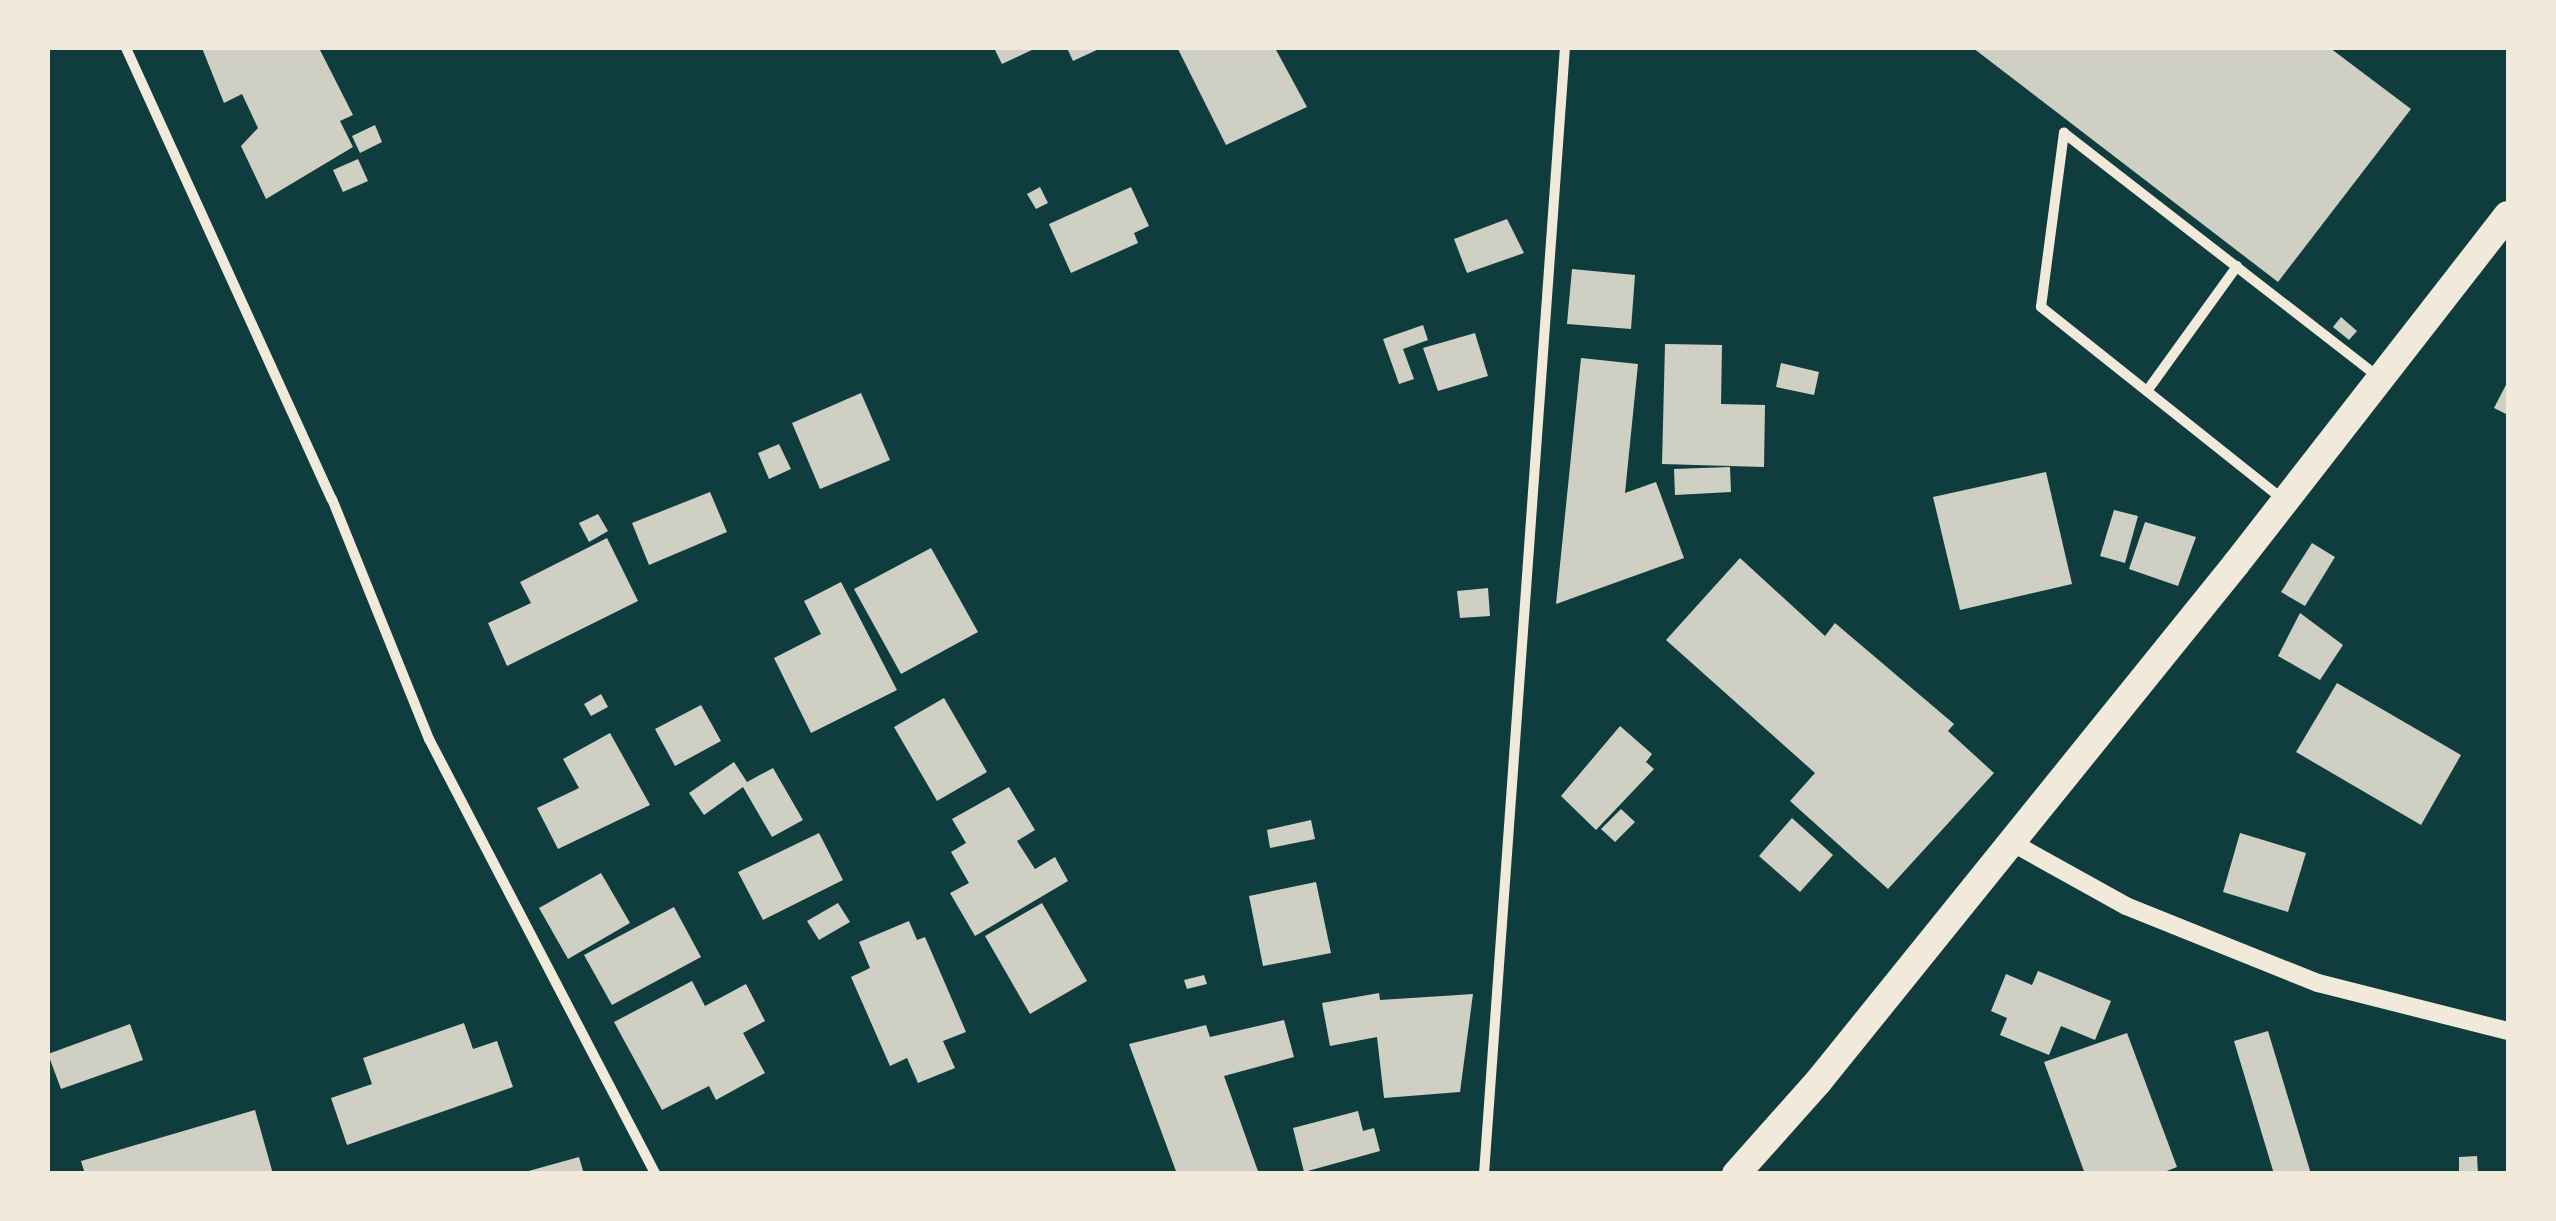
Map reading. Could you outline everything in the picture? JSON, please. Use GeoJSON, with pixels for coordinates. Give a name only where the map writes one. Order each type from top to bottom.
{"type":"FeatureCollection","features":[{"type":"Feature","properties":{"kind":"highway"},"geometry":{"type":"LineString","coordinates":[[1736,1174],[1818,1082],[2286,502],[2508,214]]}},
{"type":"Feature","properties":{"kind":"street"},"geometry":{"type":"LineString","coordinates":[[126,48],[332,499],[430,739],[655,1174]]}},
{"type":"Feature","properties":{"kind":"street"},"geometry":{"type":"LineString","coordinates":[[1484,1174],[1566,48]]}},
{"type":"Feature","properties":{"kind":"street"},"geometry":{"type":"LineString","coordinates":[[2286,502],[2042,307],[2064,133],[2381,379]]}},
{"type":"Feature","properties":{"kind":"street"},"geometry":{"type":"LineString","coordinates":[[2147,391],[2237,266]]}},
{"type":"Feature","properties":{"kind":"street"},"geometry":{"type":"LineString","coordinates":[[2011,842],[2126,906],[2318,982],[2508,1031]]}},
{"type":"Feature","properties":{"kind":"building"},"geometry":{"type":"Polygon","coordinates":[[[202,48],[319,48],[353,115],[340,121],[353,147],[266,199],[241,146],[258,128],[242,94],[224,103],[202,48]]]}},
{"type":"Feature","properties":{"kind":"building"},"geometry":{"type":"Polygon","coordinates":[[[994,48],[1036,48],[1002,64],[994,48]]]}},
{"type":"Feature","properties":{"kind":"building"},"geometry":{"type":"Polygon","coordinates":[[[1067,48],[1101,48],[1073,61],[1067,48]]]}},
{"type":"Feature","properties":{"kind":"building"},"geometry":{"type":"Polygon","coordinates":[[[1275,48],[1307,107],[1226,145],[1178,49],[1275,48]]]}},
{"type":"Feature","properties":{"kind":"building"},"geometry":{"type":"Polygon","coordinates":[[[1973,48],[2330,48],[2411,109],[2278,282],[1973,48]]]}},
{"type":"Feature","properties":{"kind":"building"},"geometry":{"type":"Polygon","coordinates":[[[375,125],[382,142],[360,153],[352,136],[375,125]]]}},
{"type":"Feature","properties":{"kind":"building"},"geometry":{"type":"Polygon","coordinates":[[[358,159],[368,181],[343,192],[333,170],[358,159]]]}},
{"type":"Feature","properties":{"kind":"building"},"geometry":{"type":"Polygon","coordinates":[[[1040,187],[1048,203],[1036,209],[1027,194],[1040,187]]]}},
{"type":"Feature","properties":{"kind":"building"},"geometry":{"type":"Polygon","coordinates":[[[1131,187],[1149,226],[1134,233],[1138,243],[1071,273],[1049,224],[1131,187]]]}},
{"type":"Feature","properties":{"kind":"building"},"geometry":{"type":"Polygon","coordinates":[[[1507,219],[1524,253],[1467,273],[1454,239],[1507,219]]]}},
{"type":"Feature","properties":{"kind":"building"},"geometry":{"type":"Polygon","coordinates":[[[1572,269],[1635,275],[1631,329],[1567,324],[1572,269]]]}},
{"type":"Feature","properties":{"kind":"building"},"geometry":{"type":"Polygon","coordinates":[[[2341,317],[2357,331],[2349,340],[2333,327],[2341,317]]]}},
{"type":"Feature","properties":{"kind":"building"},"geometry":{"type":"Polygon","coordinates":[[[1423,325],[1428,340],[1403,349],[1414,379],[1399,384],[1383,339],[1423,325]]]}},
{"type":"Feature","properties":{"kind":"building"},"geometry":{"type":"Polygon","coordinates":[[[1475,333],[1488,376],[1438,391],[1423,348],[1475,333]]]}},
{"type":"Feature","properties":{"kind":"building"},"geometry":{"type":"Polygon","coordinates":[[[1665,344],[1722,345],[1721,404],[1765,405],[1764,467],[1662,464],[1665,344]]]}},
{"type":"Feature","properties":{"kind":"building"},"geometry":{"type":"Polygon","coordinates":[[[1581,358],[1638,364],[1625,493],[1656,482],[1684,558],[1556,604],[1581,358]]]}},
{"type":"Feature","properties":{"kind":"building"},"geometry":{"type":"Polygon","coordinates":[[[1781,363],[1819,372],[1814,395],[1776,387],[1781,363]]]}},
{"type":"Feature","properties":{"kind":"building"},"geometry":{"type":"Polygon","coordinates":[[[2508,381],[2508,415],[2494,408],[2508,381]]]}},
{"type":"Feature","properties":{"kind":"building"},"geometry":{"type":"Polygon","coordinates":[[[861,393],[890,460],[820,489],[792,423],[861,393]]]}},
{"type":"Feature","properties":{"kind":"building"},"geometry":{"type":"Polygon","coordinates":[[[779,444],[791,469],[769,479],[758,453],[779,444]]]}},
{"type":"Feature","properties":{"kind":"building"},"geometry":{"type":"Polygon","coordinates":[[[1730,467],[1731,492],[1675,495],[1674,469],[1730,467]]]}},
{"type":"Feature","properties":{"kind":"building"},"geometry":{"type":"Polygon","coordinates":[[[2046,472],[2072,584],[1960,610],[1933,497],[2046,472]]]}},
{"type":"Feature","properties":{"kind":"building"},"geometry":{"type":"Polygon","coordinates":[[[710,492],[727,532],[649,565],[632,523],[710,492]]]}},
{"type":"Feature","properties":{"kind":"building"},"geometry":{"type":"Polygon","coordinates":[[[2114,510],[2138,516],[2125,563],[2100,556],[2114,510]]]}},
{"type":"Feature","properties":{"kind":"building"},"geometry":{"type":"Polygon","coordinates":[[[598,514],[608,531],[589,542],[579,523],[598,514]]]}},
{"type":"Feature","properties":{"kind":"building"},"geometry":{"type":"Polygon","coordinates":[[[2145,522],[2196,537],[2178,586],[2129,569],[2145,522]]]}},
{"type":"Feature","properties":{"kind":"building"},"geometry":{"type":"Polygon","coordinates":[[[607,538],[638,601],[507,666],[488,623],[531,603],[520,582],[607,538]]]}},
{"type":"Feature","properties":{"kind":"building"},"geometry":{"type":"Polygon","coordinates":[[[2312,543],[2335,557],[2305,606],[2281,592],[2312,543]]]}},
{"type":"Feature","properties":{"kind":"building"},"geometry":{"type":"Polygon","coordinates":[[[931,548],[978,632],[901,674],[854,589],[931,548]]]}},
{"type":"Feature","properties":{"kind":"building"},"geometry":{"type":"Polygon","coordinates":[[[1740,558],[1825,636],[1835,623],[1954,724],[1948,731],[1994,773],[1888,889],[1790,801],[1815,773],[1666,640],[1740,558]]]}},
{"type":"Feature","properties":{"kind":"building"},"geometry":{"type":"Polygon","coordinates":[[[841,582],[897,690],[811,733],[774,658],[821,634],[804,601],[841,582]]]}},
{"type":"Feature","properties":{"kind":"building"},"geometry":{"type":"Polygon","coordinates":[[[1488,588],[1490,616],[1460,618],[1457,591],[1488,588]]]}},
{"type":"Feature","properties":{"kind":"building"},"geometry":{"type":"Polygon","coordinates":[[[2300,613],[2343,645],[2320,680],[2278,656],[2300,613]]]}},
{"type":"Feature","properties":{"kind":"building"},"geometry":{"type":"Polygon","coordinates":[[[2337,683],[2461,755],[2421,825],[2296,752],[2337,683]]]}},
{"type":"Feature","properties":{"kind":"building"},"geometry":{"type":"Polygon","coordinates":[[[601,694],[608,707],[591,716],[584,704],[601,694]]]}},
{"type":"Feature","properties":{"kind":"building"},"geometry":{"type":"Polygon","coordinates":[[[944,698],[987,772],[937,801],[894,727],[944,698]]]}},
{"type":"Feature","properties":{"kind":"building"},"geometry":{"type":"Polygon","coordinates":[[[701,705],[721,741],[675,766],[655,729],[701,705]]]}},
{"type":"Feature","properties":{"kind":"building"},"geometry":{"type":"Polygon","coordinates":[[[1620,726],[1652,754],[1646,762],[1654,769],[1596,830],[1561,796],[1620,726]]]}},
{"type":"Feature","properties":{"kind":"building"},"geometry":{"type":"Polygon","coordinates":[[[610,733],[650,805],[558,849],[537,808],[579,788],[563,759],[610,733]]]}},
{"type":"Feature","properties":{"kind":"building"},"geometry":{"type":"Polygon","coordinates":[[[734,762],[747,782],[773,768],[803,820],[772,837],[743,787],[704,815],[689,793],[734,762]]]}},
{"type":"Feature","properties":{"kind":"building"},"geometry":{"type":"Polygon","coordinates":[[[1009,787],[1035,830],[1017,841],[1035,869],[1055,857],[1068,881],[975,936],[950,893],[969,883],[951,852],[966,843],[952,819],[1009,787]]]}},
{"type":"Feature","properties":{"kind":"building"},"geometry":{"type":"Polygon","coordinates":[[[1621,809],[1635,822],[1615,842],[1601,829],[1621,809]]]}},
{"type":"Feature","properties":{"kind":"building"},"geometry":{"type":"Polygon","coordinates":[[[1792,818],[1833,855],[1800,892],[1759,856],[1792,818]]]}},
{"type":"Feature","properties":{"kind":"building"},"geometry":{"type":"Polygon","coordinates":[[[1311,820],[1315,839],[1270,848],[1267,830],[1311,820]]]}},
{"type":"Feature","properties":{"kind":"building"},"geometry":{"type":"Polygon","coordinates":[[[819,833],[843,880],[763,920],[738,872],[819,833]]]}},
{"type":"Feature","properties":{"kind":"building"},"geometry":{"type":"Polygon","coordinates":[[[2240,833],[2306,853],[2288,912],[2223,892],[2240,833]]]}},
{"type":"Feature","properties":{"kind":"building"},"geometry":{"type":"Polygon","coordinates":[[[601,873],[630,923],[568,959],[539,908],[601,873]]]}},
{"type":"Feature","properties":{"kind":"building"},"geometry":{"type":"Polygon","coordinates":[[[1316,882],[1331,953],[1263,966],[1249,896],[1316,882]]]}},
{"type":"Feature","properties":{"kind":"building"},"geometry":{"type":"Polygon","coordinates":[[[838,903],[850,922],[819,940],[807,921],[838,903]]]}},
{"type":"Feature","properties":{"kind":"building"},"geometry":{"type":"Polygon","coordinates":[[[1042,903],[1087,981],[1030,1014],[985,936],[1042,903]]]}},
{"type":"Feature","properties":{"kind":"building"},"geometry":{"type":"Polygon","coordinates":[[[674,907],[701,957],[612,1005],[584,955],[674,907]]]}},
{"type":"Feature","properties":{"kind":"building"},"geometry":{"type":"Polygon","coordinates":[[[909,921],[917,940],[925,937],[966,1032],[943,1041],[955,1068],[918,1083],[907,1058],[890,1066],[851,977],[870,968],[859,942],[909,921]]]}},
{"type":"Feature","properties":{"kind":"building"},"geometry":{"type":"Polygon","coordinates":[[[2038,971],[2111,1001],[2095,1040],[2061,1026],[2049,1055],[2000,1035],[2007,1018],[1991,1011],[2006,974],[2032,985],[2038,971]]]}},
{"type":"Feature","properties":{"kind":"building"},"geometry":{"type":"Polygon","coordinates":[[[1204,975],[1207,984],[1187,989],[1184,980],[1204,975]]]}},
{"type":"Feature","properties":{"kind":"building"},"geometry":{"type":"Polygon","coordinates":[[[692,981],[705,1006],[746,984],[765,1021],[743,1033],[765,1073],[716,1100],[709,1086],[662,1110],[614,1022],[692,981]]]}},
{"type":"Feature","properties":{"kind":"building"},"geometry":{"type":"Polygon","coordinates":[[[1379,993],[1380,1000],[1473,994],[1460,1092],[1384,1098],[1377,1037],[1330,1046],[1322,1003],[1379,993]]]}},
{"type":"Feature","properties":{"kind":"building"},"geometry":{"type":"Polygon","coordinates":[[[1284,1020],[1294,1057],[1224,1076],[1259,1174],[1177,1174],[1129,1044],[1206,1025],[1210,1037],[1284,1020]]]}},
{"type":"Feature","properties":{"kind":"building"},"geometry":{"type":"Polygon","coordinates":[[[464,1023],[473,1049],[497,1041],[513,1087],[347,1145],[331,1098],[372,1084],[363,1058],[464,1023]]]}},
{"type":"Feature","properties":{"kind":"building"},"geometry":{"type":"Polygon","coordinates":[[[130,1024],[143,1060],[61,1089],[48,1054],[130,1024]]]}},
{"type":"Feature","properties":{"kind":"building"},"geometry":{"type":"Polygon","coordinates":[[[2268,1031],[2311,1174],[2274,1174],[2234,1041],[2268,1031]]]}},
{"type":"Feature","properties":{"kind":"building"},"geometry":{"type":"Polygon","coordinates":[[[2127,1033],[2177,1167],[2159,1174],[2085,1174],[2044,1062],[2127,1033]]]}},
{"type":"Feature","properties":{"kind":"building"},"geometry":{"type":"Polygon","coordinates":[[[255,1110],[273,1174],[85,1174],[81,1161],[255,1110]]]}},
{"type":"Feature","properties":{"kind":"building"},"geometry":{"type":"Polygon","coordinates":[[[1358,1111],[1363,1131],[1374,1128],[1380,1151],[1304,1172],[1293,1128],[1358,1111]]]}},
{"type":"Feature","properties":{"kind":"building"},"geometry":{"type":"Polygon","coordinates":[[[2477,1156],[2478,1174],[2459,1174],[2459,1157],[2477,1156]]]}},
{"type":"Feature","properties":{"kind":"building"},"geometry":{"type":"Polygon","coordinates":[[[579,1157],[584,1174],[525,1174],[525,1172],[579,1157]]]}}]}
